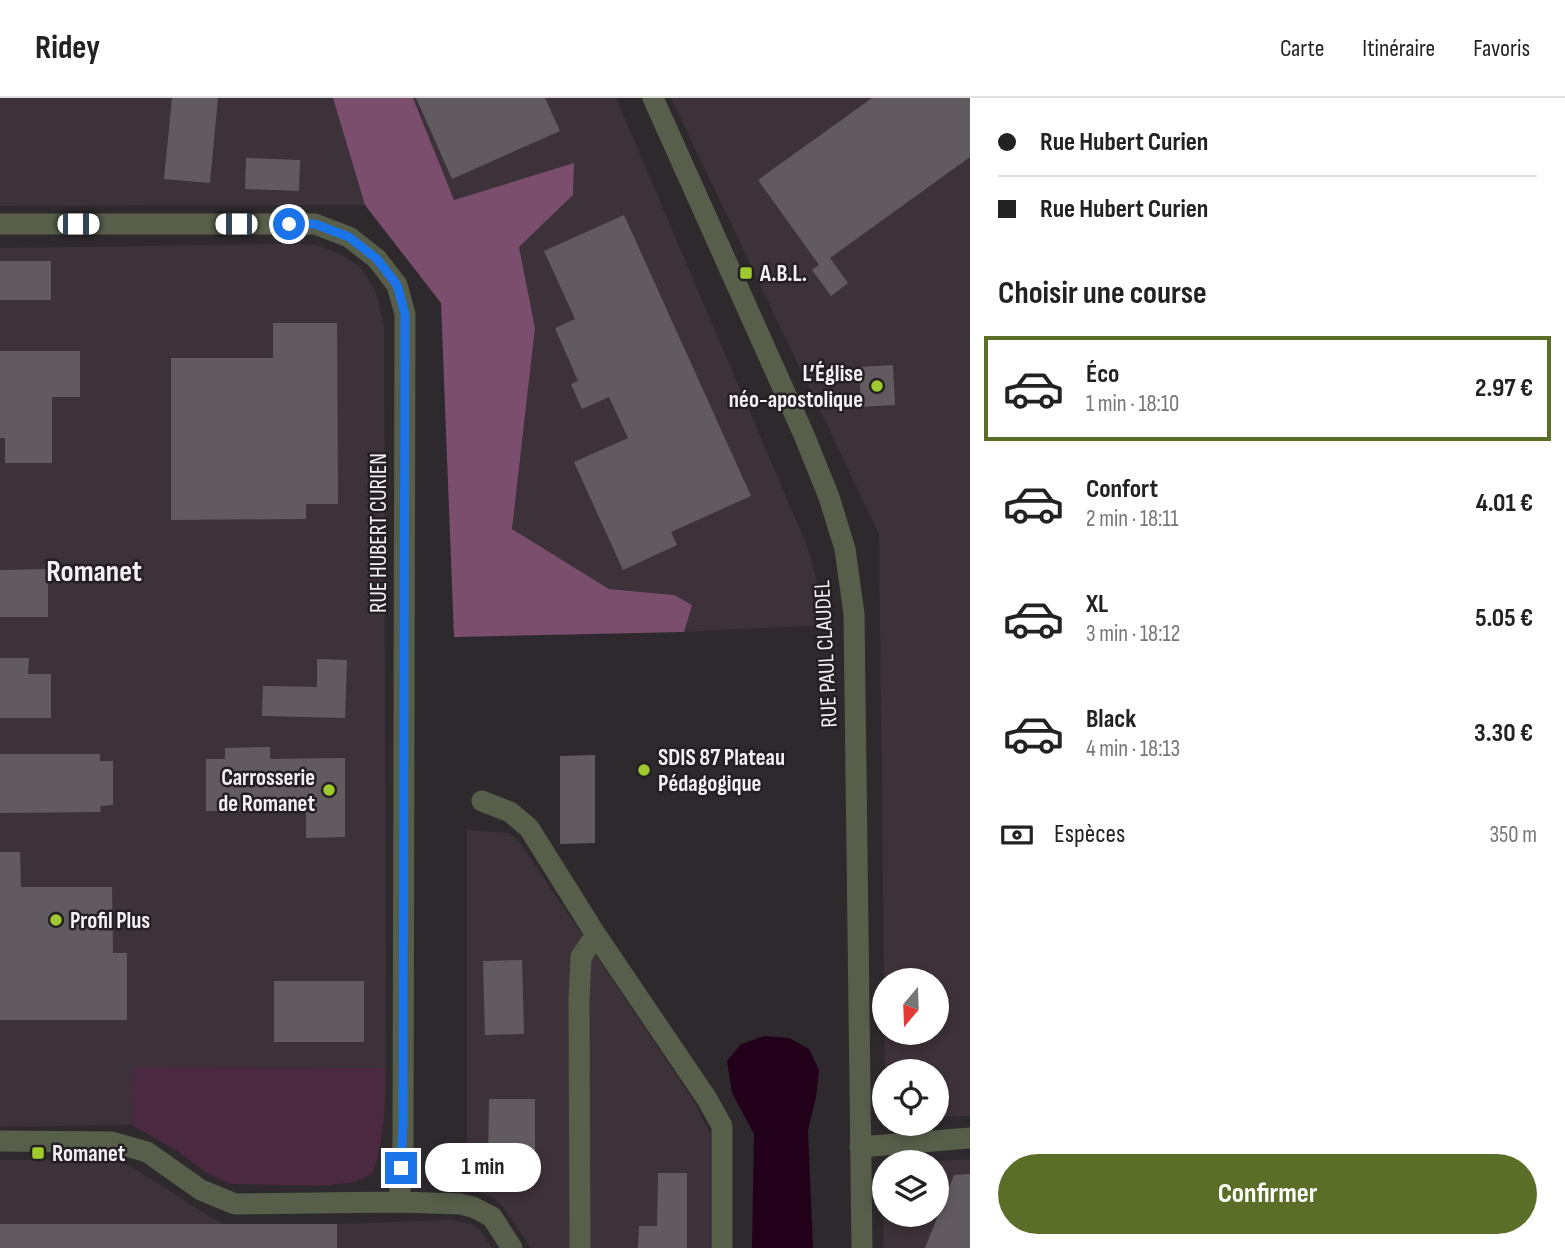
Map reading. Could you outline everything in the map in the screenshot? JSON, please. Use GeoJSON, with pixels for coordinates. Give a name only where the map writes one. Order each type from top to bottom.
{"type":"FeatureCollection","features":[{"type":"Feature","properties":{"kind":"street","name":"RUE PAUL CLAUDEL"},"geometry":{"type":"LineString","coordinates":[[653,98],[804,435],[829,497],[845,549],[854,614],[862,1248]]}},
{"type":"Feature","properties":{"kind":"street","name":"RUE HUBERT CURIEN"},"geometry":{"type":"LineString","coordinates":[[0,225],[315,224],[349,237],[377,259],[397,285],[405,314],[403,1131],[399,1202]]}},
{"type":"Feature","properties":{"kind":"street"},"geometry":{"type":"LineString","coordinates":[[482,801],[510,812],[529,828],[722,1126],[722,1248]]}},
{"type":"Feature","properties":{"kind":"street"},"geometry":{"type":"LineString","coordinates":[[580,1248],[581,957],[596,935]]}},
{"type":"Feature","properties":{"kind":"street"},"geometry":{"type":"LineString","coordinates":[[860,1147],[970,1138]]}},
{"type":"Feature","properties":{"kind":"street"},"geometry":{"type":"LineString","coordinates":[[0,1141],[112,1142],[147,1152],[201,1190],[234,1205],[399,1202],[460,1204],[473,1207],[492,1217],[512,1248]]}},
{"type":"Feature","properties":{"kind":"shaded area"},"geometry":{"type":"Polygon","coordinates":[[[0,98],[333,98],[365,205],[0,206],[0,98]]]}},
{"type":"Feature","properties":{"kind":"shaded area"},"geometry":{"type":"Polygon","coordinates":[[[333,98],[413,98],[454,200],[574,163],[573,195],[519,247],[535,328],[512,529],[609,589],[674,595],[692,605],[684,632],[454,637],[441,303],[365,205],[333,98]]]}},
{"type":"Feature","properties":{"kind":"shaded area"},"geometry":{"type":"Polygon","coordinates":[[[413,98],[616,98],[807,546],[822,601],[824,625],[684,632],[691,605],[674,595],[609,589],[512,529],[535,328],[519,247],[573,195],[574,163],[454,200],[413,98]]]}},
{"type":"Feature","properties":{"kind":"shaded area"},"geometry":{"type":"Polygon","coordinates":[[[671,98],[970,98],[970,1116],[949,1117],[949,1059],[885,1059],[884,1045],[949,1045],[949,968],[884,968],[879,534],[671,98]]]}},
{"type":"Feature","properties":{"kind":"shaded area"},"geometry":{"type":"Polygon","coordinates":[[[315,245],[341,254],[361,268],[375,289],[384,324],[386,1068],[134,1067],[132,1125],[0,1127],[0,248],[315,245]]]}},
{"type":"Feature","properties":{"kind":"shaded area"},"geometry":{"type":"Polygon","coordinates":[[[467,830],[509,833],[519,841],[693,1100],[710,1133],[710,1248],[531,1248],[494,1198],[467,1188],[467,830]]]}},
{"type":"Feature","properties":{"kind":"shaded area"},"geometry":{"type":"Polygon","coordinates":[[[765,1036],[789,1038],[809,1049],[819,1070],[808,1130],[813,1248],[752,1248],[754,1134],[732,1093],[727,1061],[741,1044],[765,1036]]]}},
{"type":"Feature","properties":{"kind":"shaded area"},"geometry":{"type":"Polygon","coordinates":[[[134,1067],[386,1068],[382,1134],[373,1173],[356,1182],[322,1186],[230,1184],[207,1173],[174,1149],[132,1125],[134,1067]]]}},
{"type":"Feature","properties":{"kind":"shaded area"},"geometry":{"type":"Polygon","coordinates":[[[107,1159],[130,1166],[222,1224],[451,1220],[471,1224],[479,1229],[492,1248],[0,1248],[0,1160],[107,1159]]]}},
{"type":"Feature","properties":{"kind":"shaded area"},"geometry":{"type":"Polygon","coordinates":[[[970,1159],[970,1248],[883,1248],[884,1227],[949,1227],[949,1161],[970,1159]]]}},
{"type":"Feature","properties":{"kind":"building"},"geometry":{"type":"Polygon","coordinates":[[[172,98],[218,98],[210,183],[164,179],[172,98]]]}},
{"type":"Feature","properties":{"kind":"building"},"geometry":{"type":"Polygon","coordinates":[[[416,98],[545,98],[560,131],[452,179],[416,98]]]}},
{"type":"Feature","properties":{"kind":"building"},"geometry":{"type":"Polygon","coordinates":[[[872,98],[970,98],[970,157],[830,258],[848,283],[831,296],[812,270],[819,265],[758,180],[872,98]]]}},
{"type":"Feature","properties":{"kind":"building"},"geometry":{"type":"Polygon","coordinates":[[[246,158],[300,160],[299,191],[245,189],[246,158]]]}},
{"type":"Feature","properties":{"kind":"building"},"geometry":{"type":"Polygon","coordinates":[[[624,215],[751,496],[671,532],[677,545],[623,570],[574,462],[628,438],[609,397],[582,409],[571,384],[578,381],[555,328],[575,319],[544,251],[624,215]]]}},
{"type":"Feature","properties":{"kind":"building"},"geometry":{"type":"Polygon","coordinates":[[[0,261],[51,261],[51,300],[0,300],[0,261]]]}},
{"type":"Feature","properties":{"kind":"building"},"geometry":{"type":"Polygon","coordinates":[[[273,323],[337,323],[338,504],[306,504],[306,519],[171,520],[171,358],[273,358],[273,323]]]}},
{"type":"Feature","properties":{"kind":"building"},"geometry":{"type":"Polygon","coordinates":[[[0,351],[80,351],[80,397],[52,397],[52,463],[5,463],[5,438],[0,438],[0,351]]]}},
{"type":"Feature","properties":{"kind":"building","name":"L’Église néo-apostolique"},"geometry":{"type":"Polygon","coordinates":[[[893,365],[895,405],[861,407],[859,367],[893,365]]]}},
{"type":"Feature","properties":{"kind":"building"},"geometry":{"type":"Polygon","coordinates":[[[48,569],[48,617],[0,617],[0,570],[48,569]]]}},
{"type":"Feature","properties":{"kind":"building"},"geometry":{"type":"Polygon","coordinates":[[[0,658],[29,658],[28,674],[51,674],[51,718],[0,718],[0,658]]]}},
{"type":"Feature","properties":{"kind":"building"},"geometry":{"type":"Polygon","coordinates":[[[317,659],[347,660],[345,718],[262,716],[263,686],[317,687],[317,659]]]}},
{"type":"Feature","properties":{"kind":"building"},"geometry":{"type":"Polygon","coordinates":[[[270,747],[270,759],[345,758],[345,837],[306,838],[306,811],[206,811],[206,759],[225,759],[225,748],[270,747]]]}},
{"type":"Feature","properties":{"kind":"building"},"geometry":{"type":"Polygon","coordinates":[[[0,754],[100,754],[100,761],[113,761],[113,805],[100,806],[101,812],[0,813],[0,754]]]}},
{"type":"Feature","properties":{"kind":"building"},"geometry":{"type":"Polygon","coordinates":[[[595,755],[595,843],[560,844],[560,756],[595,755]]]}},
{"type":"Feature","properties":{"kind":"building","name":"Profil Plus"},"geometry":{"type":"Polygon","coordinates":[[[0,852],[20,852],[21,887],[112,887],[113,953],[127,953],[127,1020],[0,1020],[0,852]]]}},
{"type":"Feature","properties":{"kind":"building"},"geometry":{"type":"Polygon","coordinates":[[[522,960],[524,1034],[485,1035],[483,961],[522,960]]]}},
{"type":"Feature","properties":{"kind":"building"},"geometry":{"type":"Polygon","coordinates":[[[274,981],[364,981],[364,1042],[274,1042],[274,981]]]}},
{"type":"Feature","properties":{"kind":"building"},"geometry":{"type":"Polygon","coordinates":[[[489,1099],[535,1099],[535,1161],[488,1161],[489,1099]]]}},
{"type":"Feature","properties":{"kind":"building"},"geometry":{"type":"Polygon","coordinates":[[[658,1173],[687,1173],[687,1248],[638,1248],[639,1226],[657,1226],[658,1173]]]}},
{"type":"Feature","properties":{"kind":"building"},"geometry":{"type":"Polygon","coordinates":[[[970,1174],[970,1248],[925,1248],[933,1227],[949,1227],[949,1188],[954,1175],[970,1174]]]}},
{"type":"Feature","properties":{"kind":"building"},"geometry":{"type":"Polygon","coordinates":[[[0,1224],[337,1224],[337,1248],[0,1248],[0,1224]]]}},
{"type":"Feature","properties":{"kind":"place","name":"A.B.L."},"geometry":{"type":"Point","coordinates":[746,273]}},
{"type":"Feature","properties":{"kind":"place","name":"L’Église néo-apostolique"},"geometry":{"type":"Point","coordinates":[877,386]}},
{"type":"Feature","properties":{"kind":"place","name":"SDIS 87 Plateau Pédagogique"},"geometry":{"type":"Point","coordinates":[644,770]}},
{"type":"Feature","properties":{"kind":"place","name":"Carrosserie de Romanet"},"geometry":{"type":"Point","coordinates":[329,790]}},
{"type":"Feature","properties":{"kind":"place","name":"Profil Plus"},"geometry":{"type":"Point","coordinates":[56,920]}},
{"type":"Feature","properties":{"kind":"place","name":"Romanet"},"geometry":{"type":"Point","coordinates":[38,1153]}},
{"type":"Feature","properties":{"kind":"district","name":"Romanet"},"geometry":{"type":"Point","coordinates":[94,571]}},
{"type":"Feature","properties":{"kind":"route"},"geometry":{"type":"LineString","coordinates":[[289,224],[315,224],[349,237],[377,259],[397,285],[405,314],[401,1168]]}}]}
